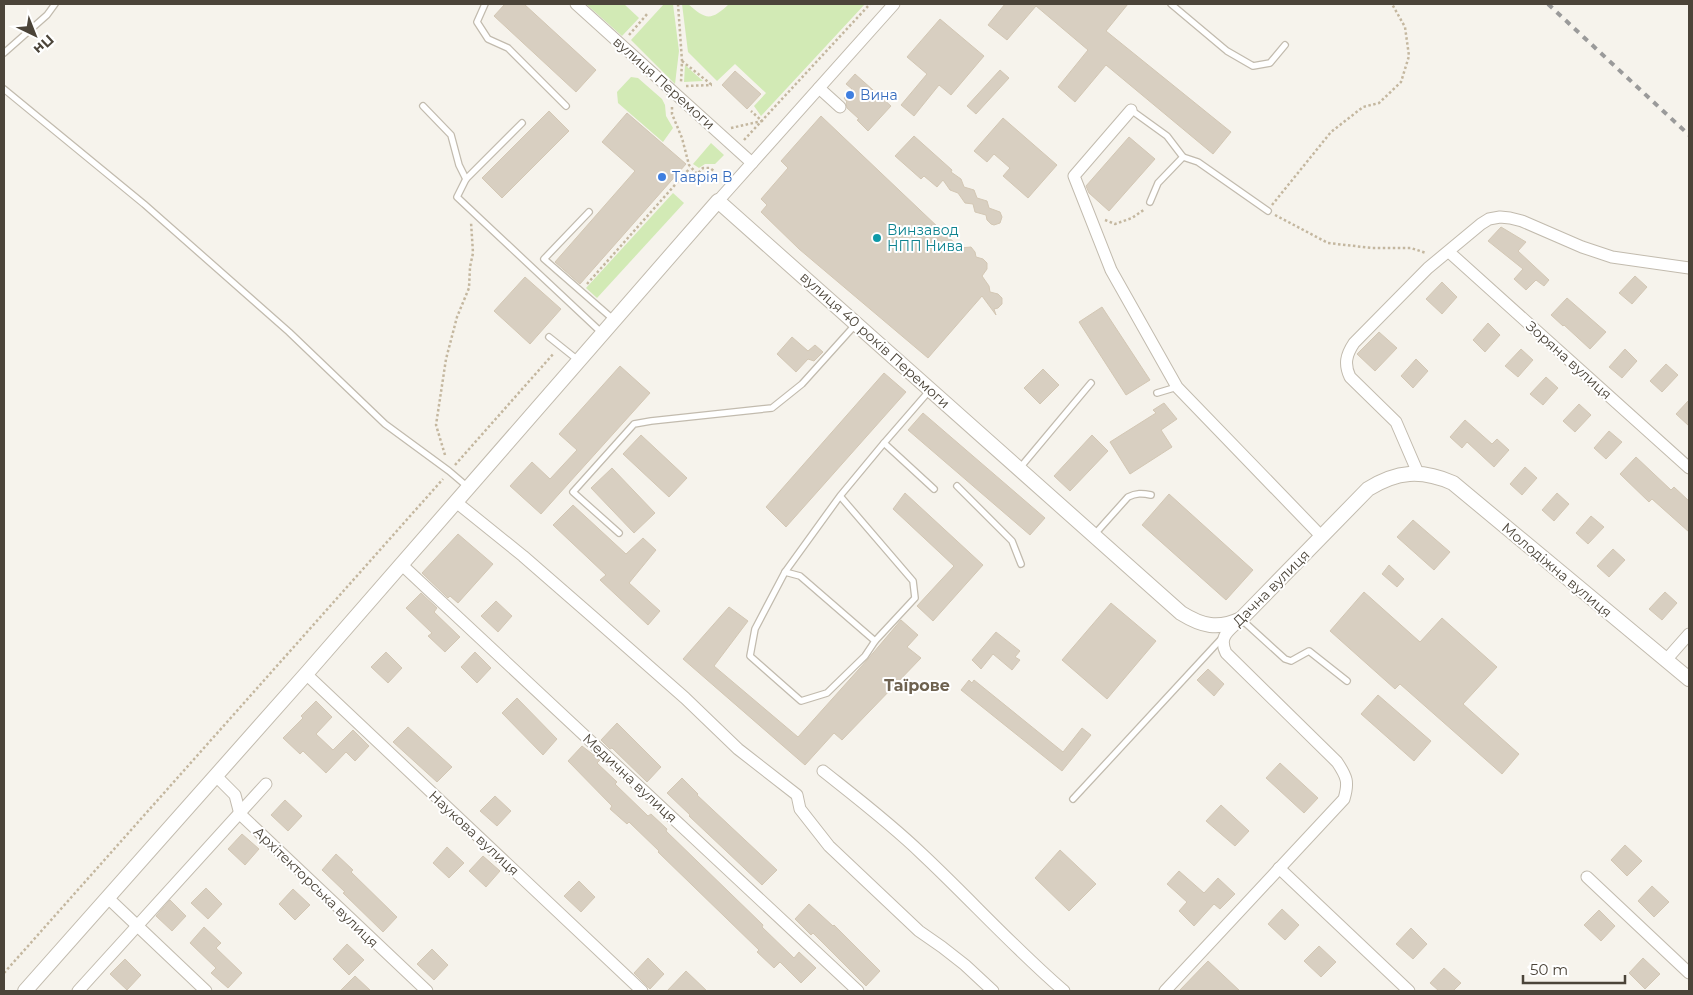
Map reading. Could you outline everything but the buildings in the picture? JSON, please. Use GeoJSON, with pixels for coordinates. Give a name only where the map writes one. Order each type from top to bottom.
{"type":"FeatureCollection","features":[{"type":"Feature","properties":{"kind":"street","name":"вулиця Перемоги"},"geometry":{"type":"LineString","coordinates":[[576,4],[752,163]]}},
{"type":"Feature","properties":{"kind":"street"},"geometry":{"type":"LineString","coordinates":[[25,991],[402,565],[718,201],[894,4]]}},
{"type":"Feature","properties":{"kind":"street"},"geometry":{"type":"LineString","coordinates":[[819,88],[840,107]]}},
{"type":"Feature","properties":{"kind":"street"},"geometry":{"type":"LineString","coordinates":[[1131,110],[1074,176],[1111,270],[1177,387],[1322,537]]}},
{"type":"Feature","properties":{"kind":"street","name":"вулиця 40 років Перемоги"},"geometry":{"type":"LineString","coordinates":[[718,201],[1181,613],[1203,624],[1220,626],[1230,624],[1241,618]]}},
{"type":"Feature","properties":{"kind":"street"},"geometry":{"type":"LineString","coordinates":[[1418,473],[1396,422],[1350,377],[1346,369],[1346,360],[1349,350],[1354,343],[1428,268],[1480,224],[1500,216],[1522,221],[1582,247],[1612,257],[1689,268]]}},
{"type":"Feature","properties":{"kind":"street","name":"Зоряна вулиця"},"geometry":{"type":"LineString","coordinates":[[1449,252],[1689,468]]}},
{"type":"Feature","properties":{"kind":"street","name":"Дачна вулиця"},"geometry":{"type":"LineString","coordinates":[[1164,991],[1344,799],[1348,786],[1345,773],[1337,762],[1226,653],[1223,646],[1224,636],[1368,489],[1382,480],[1400,474],[1418,473]]}},
{"type":"Feature","properties":{"kind":"street","name":"Молодіжна вулиця"},"geometry":{"type":"LineString","coordinates":[[1418,473],[1429,474],[1452,483],[1689,679]]}},
{"type":"Feature","properties":{"kind":"street"},"geometry":{"type":"LineString","coordinates":[[456,502],[523,556],[685,698],[738,749],[797,795],[800,809],[829,846],[919,932],[942,946],[988,989]]}},
{"type":"Feature","properties":{"kind":"street","name":"Медична вулиця"},"geometry":{"type":"LineString","coordinates":[[402,565],[858,991]]}},
{"type":"Feature","properties":{"kind":"street"},"geometry":{"type":"LineString","coordinates":[[1666,660],[1689,634]]}},
{"type":"Feature","properties":{"kind":"street","name":"Наукова вулиця"},"geometry":{"type":"LineString","coordinates":[[306,674],[642,991]]}},
{"type":"Feature","properties":{"kind":"street"},"geometry":{"type":"LineString","coordinates":[[823,771],[871,808],[915,848],[1064,991]]}},
{"type":"Feature","properties":{"kind":"street","name":"Архітекторська вулиця"},"geometry":{"type":"LineString","coordinates":[[216,776],[234,795],[240,814],[427,991]]}},
{"type":"Feature","properties":{"kind":"street"},"geometry":{"type":"LineString","coordinates":[[78,991],[266,784]]}},
{"type":"Feature","properties":{"kind":"street"},"geometry":{"type":"LineString","coordinates":[[1279,868],[1409,991]]}},
{"type":"Feature","properties":{"kind":"street"},"geometry":{"type":"LineString","coordinates":[[1588,877],[1689,973]]}},
{"type":"Feature","properties":{"kind":"street"},"geometry":{"type":"LineString","coordinates":[[108,898],[206,991]]}},
{"type":"Feature","properties":{"kind":"lane"},"geometry":{"type":"LineString","coordinates":[[4,53],[47,15],[55,4]]}},
{"type":"Feature","properties":{"kind":"lane"},"geometry":{"type":"LineString","coordinates":[[485,4],[476,22],[488,39],[508,48],[566,106]]}},
{"type":"Feature","properties":{"kind":"lane"},"geometry":{"type":"LineString","coordinates":[[1171,4],[1227,51],[1253,66],[1270,63],[1285,45]]}},
{"type":"Feature","properties":{"kind":"lane"},"geometry":{"type":"LineString","coordinates":[[4,89],[144,204],[290,332],[385,424],[469,488]]}},
{"type":"Feature","properties":{"kind":"lane"},"geometry":{"type":"LineString","coordinates":[[423,106],[451,135],[459,165],[466,179]]}},
{"type":"Feature","properties":{"kind":"lane"},"geometry":{"type":"LineString","coordinates":[[1131,110],[1167,136],[1182,157],[1198,162],[1268,211]]}},
{"type":"Feature","properties":{"kind":"lane"},"geometry":{"type":"LineString","coordinates":[[522,123],[466,179],[457,197],[602,334]]}},
{"type":"Feature","properties":{"kind":"lane"},"geometry":{"type":"LineString","coordinates":[[1150,202],[1158,184],[1182,157]]}},
{"type":"Feature","properties":{"kind":"lane"},"geometry":{"type":"LineString","coordinates":[[589,212],[544,258],[614,320]]}},
{"type":"Feature","properties":{"kind":"lane"},"geometry":{"type":"LineString","coordinates":[[619,533],[573,492],[634,424],[772,408],[802,384],[856,324]]}},
{"type":"Feature","properties":{"kind":"lane"},"geometry":{"type":"LineString","coordinates":[[549,337],[579,361]]}},
{"type":"Feature","properties":{"kind":"lane"},"geometry":{"type":"LineString","coordinates":[[1019,469],[1091,383]]}},
{"type":"Feature","properties":{"kind":"lane"},"geometry":{"type":"LineString","coordinates":[[1157,393],[1177,387]]}},
{"type":"Feature","properties":{"kind":"lane"},"geometry":{"type":"LineString","coordinates":[[840,496],[913,581],[915,598],[875,641],[865,656],[828,693],[800,700],[750,656],[755,629],[785,572],[840,496],[930,390]]}},
{"type":"Feature","properties":{"kind":"lane"},"geometry":{"type":"LineString","coordinates":[[884,443],[934,489]]}},
{"type":"Feature","properties":{"kind":"lane"},"geometry":{"type":"LineString","coordinates":[[957,486],[1012,541],[1021,564]]}},
{"type":"Feature","properties":{"kind":"lane"},"geometry":{"type":"LineString","coordinates":[[1094,535],[1128,497],[1142,493],[1151,495]]}},
{"type":"Feature","properties":{"kind":"lane"},"geometry":{"type":"LineString","coordinates":[[785,572],[800,576],[875,641]]}},
{"type":"Feature","properties":{"kind":"lane"},"geometry":{"type":"LineString","coordinates":[[1241,618],[1285,659],[1291,661],[1309,651],[1347,681]]}},
{"type":"Feature","properties":{"kind":"lane"},"geometry":{"type":"LineString","coordinates":[[1072,799],[1224,636]]}},
{"type":"Feature","properties":{"kind":"path"},"geometry":{"type":"LineString","coordinates":[[678,4],[682,61],[681,86],[712,85],[682,61]]}},
{"type":"Feature","properties":{"kind":"path"},"geometry":{"type":"LineString","coordinates":[[736,148],[870,4]]}},
{"type":"Feature","properties":{"kind":"path"},"geometry":{"type":"LineString","coordinates":[[1392,4],[1404,27],[1409,56],[1401,82],[1379,103],[1363,107],[1332,132],[1268,211],[1281,220],[1328,243],[1372,248],[1410,248],[1430,254],[1438,261]]}},
{"type":"Feature","properties":{"kind":"path"},"geometry":{"type":"LineString","coordinates":[[621,43],[648,13]]}},
{"type":"Feature","properties":{"kind":"path"},"geometry":{"type":"LineString","coordinates":[[678,95],[672,107],[672,114],[682,138],[690,168],[697,174],[703,168],[710,168],[714,171]]}},
{"type":"Feature","properties":{"kind":"path"},"geometry":{"type":"LineString","coordinates":[[751,111],[762,121]]}},
{"type":"Feature","properties":{"kind":"path"},"geometry":{"type":"LineString","coordinates":[[717,131],[762,121]]}},
{"type":"Feature","properties":{"kind":"path"},"geometry":{"type":"LineString","coordinates":[[581,290],[690,168]]}},
{"type":"Feature","properties":{"kind":"path"},"geometry":{"type":"LineString","coordinates":[[1092,220],[1098,217],[1115,224],[1132,218],[1144,210],[1150,202]]}},
{"type":"Feature","properties":{"kind":"path"},"geometry":{"type":"LineString","coordinates":[[449,471],[436,425],[446,359],[456,317],[469,288],[473,253],[471,211]]}},
{"type":"Feature","properties":{"kind":"path"},"geometry":{"type":"LineString","coordinates":[[4,973],[560,346]]}},
{"type":"Feature","properties":{"kind":"green space"},"geometry":{"type":"Polygon","coordinates":[[[586,4],[624,4],[639,18],[622,36],[586,4]]]}},
{"type":"Feature","properties":{"kind":"green space"},"geometry":{"type":"Polygon","coordinates":[[[664,4],[673,4],[679,51],[675,84],[631,40],[664,4]]]}},
{"type":"Feature","properties":{"kind":"green space"},"geometry":{"type":"Polygon","coordinates":[[[682,4],[688,4],[704,16],[713,16],[729,4],[865,4],[761,116],[754,106],[766,93],[735,64],[717,81],[688,52],[682,4]]]}},
{"type":"Feature","properties":{"kind":"green space"},"geometry":{"type":"Polygon","coordinates":[[[685,65],[703,81],[684,82],[685,65]]]}},
{"type":"Feature","properties":{"kind":"green space"},"geometry":{"type":"Polygon","coordinates":[[[631,77],[638,78],[662,99],[665,105],[666,116],[673,128],[663,142],[618,103],[617,92],[631,77]]]}},
{"type":"Feature","properties":{"kind":"green space"},"geometry":{"type":"Polygon","coordinates":[[[711,143],[724,155],[715,164],[705,164],[699,168],[693,164],[711,143]]]}},
{"type":"Feature","properties":{"kind":"green space"},"geometry":{"type":"Polygon","coordinates":[[[673,193],[684,203],[597,298],[586,288],[673,193]]]}},
{"type":"Feature","properties":{"kind":"railway"},"geometry":{"type":"LineString","coordinates":[[1548,4],[1689,135]]}},
{"type":"Feature","properties":{"kind":"place","name":"Вина"},"geometry":{"type":"Point","coordinates":[850,95]}},
{"type":"Feature","properties":{"kind":"place","name":"Таврія В"},"geometry":{"type":"Point","coordinates":[662,177]}},
{"type":"Feature","properties":{"kind":"place","name":"Винзавод НПП Нива"},"geometry":{"type":"Point","coordinates":[877,238]}},
{"type":"Feature","properties":{"kind":"district","name":"Таїрове"},"geometry":{"type":"Point","coordinates":[917,685]}}]}
